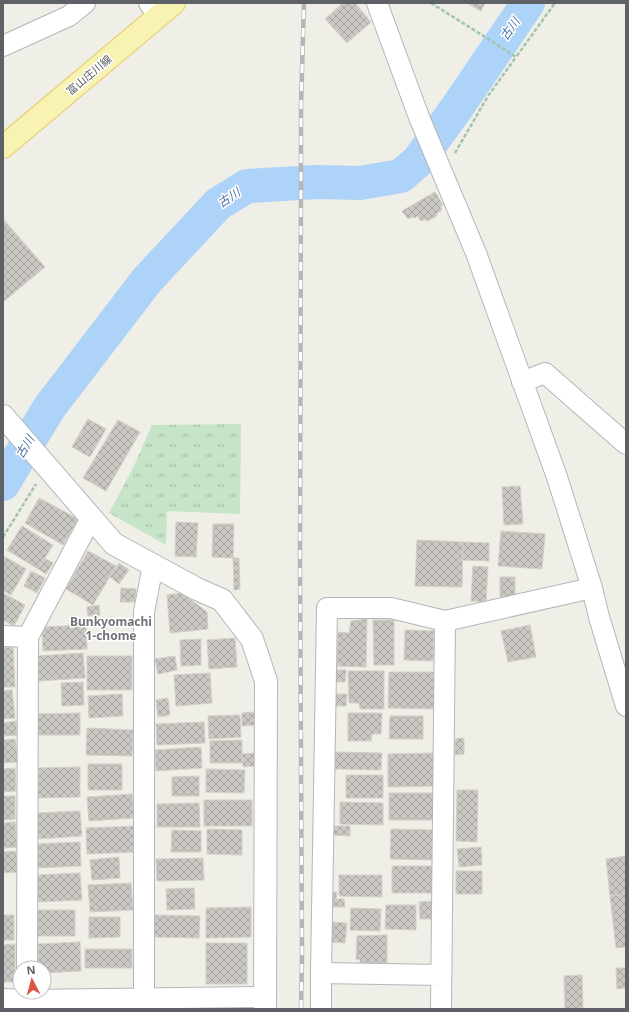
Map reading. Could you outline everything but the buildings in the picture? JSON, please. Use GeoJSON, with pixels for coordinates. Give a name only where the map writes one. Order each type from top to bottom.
{"type":"FeatureCollection","features":[{"type":"Feature","properties":{"kind":"main road","name":"富山庄川線"},"geometry":{"type":"LineString","coordinates":[[3,147],[161,7]]}},
{"type":"Feature","properties":{"kind":"street"},"geometry":{"type":"LineString","coordinates":[[3,46],[69,16],[85,3]]}},
{"type":"Feature","properties":{"kind":"street"},"geometry":{"type":"LineString","coordinates":[[377,3],[419,117],[476,253],[557,477],[592,588],[599,617],[626,706]]}},
{"type":"Feature","properties":{"kind":"street"},"geometry":{"type":"LineString","coordinates":[[522,382],[545,373],[626,444]]}},
{"type":"Feature","properties":{"kind":"street"},"geometry":{"type":"LineString","coordinates":[[6,420],[114,544],[197,589],[222,600],[252,639],[266,681],[265,1003],[144,1004],[27,1000]]}},
{"type":"Feature","properties":{"kind":"street"},"geometry":{"type":"LineString","coordinates":[[27,960],[28,637],[91,518]]}},
{"type":"Feature","properties":{"kind":"street"},"geometry":{"type":"LineString","coordinates":[[144,1004],[144,612],[153,566]]}},
{"type":"Feature","properties":{"kind":"street"},"geometry":{"type":"LineString","coordinates":[[321,1009],[328,608],[391,608],[445,621],[592,588]]}},
{"type":"Feature","properties":{"kind":"street"},"geometry":{"type":"LineString","coordinates":[[441,1009],[440,976],[445,621]]}},
{"type":"Feature","properties":{"kind":"street"},"geometry":{"type":"LineString","coordinates":[[3,636],[28,637]]}},
{"type":"Feature","properties":{"kind":"street"},"geometry":{"type":"LineString","coordinates":[[321,973],[440,976]]}},
{"type":"Feature","properties":{"kind":"path"},"geometry":{"type":"LineString","coordinates":[[431,3],[516,57]]}},
{"type":"Feature","properties":{"kind":"path"},"geometry":{"type":"LineString","coordinates":[[441,170],[488,96],[555,3]]}},
{"type":"Feature","properties":{"kind":"path"},"geometry":{"type":"LineString","coordinates":[[3,537],[44,463]]}},
{"type":"Feature","properties":{"kind":"green space"},"geometry":{"type":"Polygon","coordinates":[[[241,424],[240,514],[167,511],[166,545],[109,513],[133,468],[152,425],[241,424]]]}},
{"type":"Feature","properties":{"kind":"waterway","name":"古川"},"geometry":{"type":"LineString","coordinates":[[3,484],[49,408],[147,280],[218,204],[247,186],[317,182],[360,183],[401,176],[418,161],[456,109],[528,3]]}},
{"type":"Feature","properties":{"kind":"railway"},"geometry":{"type":"LineString","coordinates":[[301,1009],[301,105],[304,3]]}},
{"type":"Feature","properties":{"kind":"district","name":"Bunkyomachi 1-chome"},"geometry":{"type":"Point","coordinates":[111,629]}}]}
